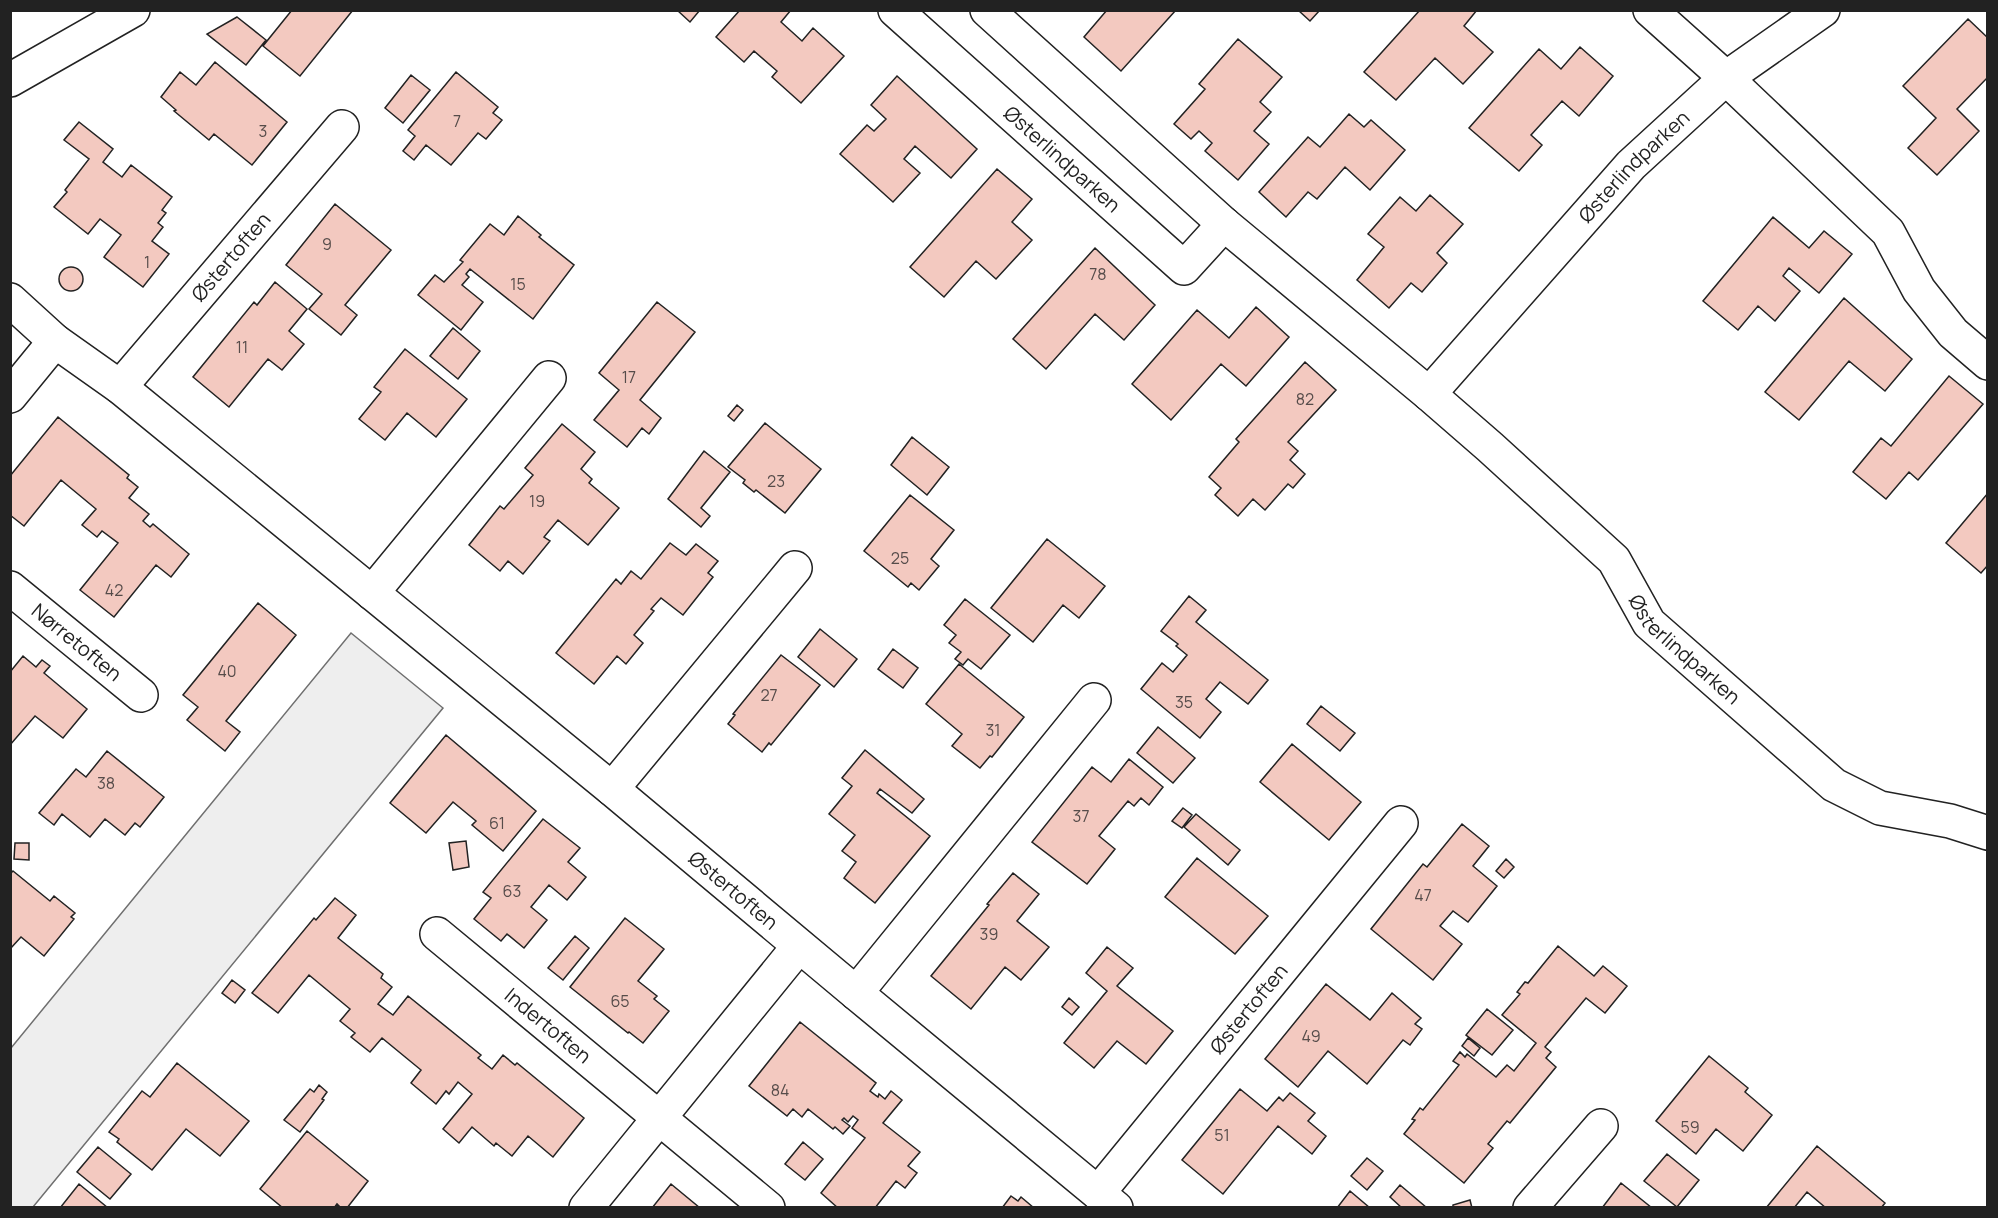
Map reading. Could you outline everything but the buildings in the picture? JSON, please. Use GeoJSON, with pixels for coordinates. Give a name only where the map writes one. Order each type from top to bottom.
{"type":"FeatureCollection","features":[{"type":"Feature","properties":{"kind":"street"},"geometry":{"type":"LineString","coordinates":[[10,80],[133,10]]}},
{"type":"Feature","properties":{"kind":"street","name":"Østerlindparken"},"geometry":{"type":"LineString","coordinates":[[895,10],[1184,268],[1224,224]]}},
{"type":"Feature","properties":{"kind":"street","name":"Østerlindparken"},"geometry":{"type":"LineString","coordinates":[[987,10],[1224,224],[1429,394],[1614,560],[1649,623],[1834,785],[1880,808],[1950,821],[1988,833]]}},
{"type":"Feature","properties":{"kind":"street"},"geometry":{"type":"LineString","coordinates":[[1650,10],[1726,78],[1888,232],[1919,290],[1953,333],[1988,363]]}},
{"type":"Feature","properties":{"kind":"street","name":"Østerlindparken"},"geometry":{"type":"LineString","coordinates":[[1429,394],[1631,165],[1726,78],[1823,10]]}},
{"type":"Feature","properties":{"kind":"street","name":"Østertoften"},"geometry":{"type":"LineString","coordinates":[[120,387],[342,127]]}},
{"type":"Feature","properties":{"kind":"street","name":"Østertoften"},"geometry":{"type":"LineString","coordinates":[[10,300],[56,341],[120,387],[612,789],[1107,1200],[1401,823]]}},
{"type":"Feature","properties":{"kind":"street"},"geometry":{"type":"LineString","coordinates":[[10,396],[56,341]]}},
{"type":"Feature","properties":{"kind":"street"},"geometry":{"type":"LineString","coordinates":[[372,593],[549,378]]}},
{"type":"Feature","properties":{"kind":"street"},"geometry":{"type":"LineString","coordinates":[[612,789],[795,568]]}},
{"type":"Feature","properties":{"kind":"street","name":"Nørretoften"},"geometry":{"type":"LineString","coordinates":[[10,588],[141,695]]}},
{"type":"Feature","properties":{"kind":"street"},"geometry":{"type":"LineString","coordinates":[[856,993],[1094,700]]}},
{"type":"Feature","properties":{"kind":"street","name":"Indertoften"},"geometry":{"type":"LineString","coordinates":[[436,934],[768,1208]]}},
{"type":"Feature","properties":{"kind":"street"},"geometry":{"type":"LineString","coordinates":[[586,1208],[799,946]]}},
{"type":"Feature","properties":{"kind":"street"},"geometry":{"type":"LineString","coordinates":[[1530,1208],[1601,1126]]}},
{"type":"Feature","properties":{"kind":"shaded area"},"geometry":{"type":"Polygon","coordinates":[[[351,633],[443,708],[33,1207],[11,1207],[11,1048],[351,633]]]}}]}
